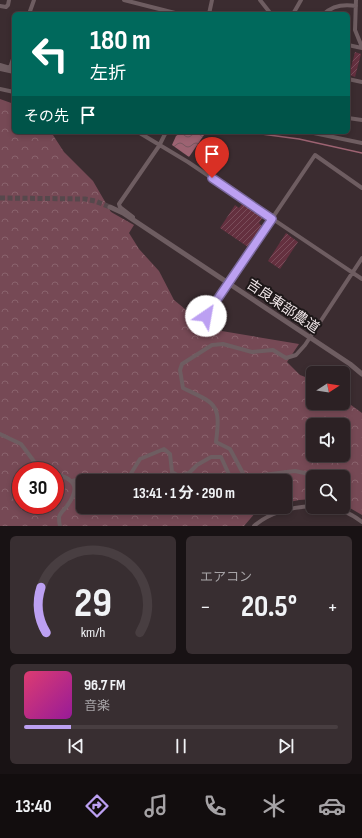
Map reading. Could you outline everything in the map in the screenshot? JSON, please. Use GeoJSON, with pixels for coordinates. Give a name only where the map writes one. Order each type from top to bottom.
{"type":"FeatureCollection","features":[{"type":"Feature","properties":{"kind":"street"},"geometry":{"type":"LineString","coordinates":[[0,6],[6,7],[9,0]]}},
{"type":"Feature","properties":{"kind":"street"},"geometry":{"type":"LineString","coordinates":[[30,12],[34,0]]}},
{"type":"Feature","properties":{"kind":"street"},"geometry":{"type":"LineString","coordinates":[[124,0],[171,12]]}},
{"type":"Feature","properties":{"kind":"street"},"geometry":{"type":"LineString","coordinates":[[209,12],[212,0]]}},
{"type":"Feature","properties":{"kind":"street"},"geometry":{"type":"LineString","coordinates":[[294,12],[301,0]]}},
{"type":"Feature","properties":{"kind":"street"},"geometry":{"type":"LineString","coordinates":[[344,0],[347,5]]}},
{"type":"Feature","properties":{"kind":"street"},"geometry":{"type":"LineString","coordinates":[[356,0],[355,30],[362,48]]}},
{"type":"Feature","properties":{"kind":"street"},"geometry":{"type":"LineString","coordinates":[[262,1],[270,12]]}},
{"type":"Feature","properties":{"kind":"street"},"geometry":{"type":"LineString","coordinates":[[326,12],[330,8],[347,5],[356,6]]}},
{"type":"Feature","properties":{"kind":"street"},"geometry":{"type":"LineString","coordinates":[[350,45],[362,48]]}},
{"type":"Feature","properties":{"kind":"street"},"geometry":{"type":"LineString","coordinates":[[9,69],[12,61]]}},
{"type":"Feature","properties":{"kind":"street"},"geometry":{"type":"LineString","coordinates":[[0,65],[12,71]]}},
{"type":"Feature","properties":{"kind":"street"},"geometry":{"type":"LineString","coordinates":[[0,69],[9,69]]}},
{"type":"Feature","properties":{"kind":"street"},"geometry":{"type":"LineString","coordinates":[[350,79],[362,82]]}},
{"type":"Feature","properties":{"kind":"street"},"geometry":{"type":"LineString","coordinates":[[0,89],[12,92]]}},
{"type":"Feature","properties":{"kind":"street"},"geometry":{"type":"LineString","coordinates":[[350,118],[362,120]]}},
{"type":"Feature","properties":{"kind":"street"},"geometry":{"type":"LineString","coordinates":[[141,134],[188,162],[362,280]]}},
{"type":"Feature","properties":{"kind":"street"},"geometry":{"type":"LineString","coordinates":[[134,221],[132,217],[120,207],[119,204],[159,146],[165,134]]}},
{"type":"Feature","properties":{"kind":"street"},"geometry":{"type":"LineString","coordinates":[[319,134],[362,143]]}},
{"type":"Feature","properties":{"kind":"street"},"geometry":{"type":"LineString","coordinates":[[206,316],[315,155],[362,188]]}},
{"type":"Feature","properties":{"kind":"street","name":"吉良東部農道"},"geometry":{"type":"LineString","coordinates":[[110,207],[123,213],[350,364],[362,374]]}},
{"type":"Feature","properties":{"kind":"street"},"geometry":{"type":"LineString","coordinates":[[242,474],[230,449],[216,442],[219,422],[217,410],[210,401],[183,388],[180,370],[182,364],[212,345],[223,344],[252,352],[273,350],[284,357],[291,357],[302,349],[362,258]]}},
{"type":"Feature","properties":{"kind":"street"},"geometry":{"type":"LineString","coordinates":[[0,434],[21,444],[34,462]]}},
{"type":"Feature","properties":{"kind":"street"},"geometry":{"type":"LineString","coordinates":[[131,474],[140,459],[164,449],[170,454],[172,472],[176,474]]}},
{"type":"Feature","properties":{"kind":"street"},"geometry":{"type":"LineString","coordinates":[[185,474],[211,457],[221,457],[229,474]]}},
{"type":"Feature","properties":{"kind":"street"},"geometry":{"type":"LineString","coordinates":[[272,474],[295,470],[306,473]]}},
{"type":"Feature","properties":{"kind":"street"},"geometry":{"type":"LineString","coordinates":[[60,526],[59,516],[72,499],[75,489],[72,481],[64,476]]}},
{"type":"Feature","properties":{"kind":"street"},"geometry":{"type":"LineString","coordinates":[[72,481],[76,480]]}},
{"type":"Feature","properties":{"kind":"street"},"geometry":{"type":"LineString","coordinates":[[254,526],[262,519],[278,512],[306,506]]}},
{"type":"Feature","properties":{"kind":"street"},"geometry":{"type":"LineString","coordinates":[[350,514],[362,522]]}},
{"type":"Feature","properties":{"kind":"green space"},"geometry":{"type":"Polygon","coordinates":[[[0,99],[12,103],[12,134],[52,134],[64,152],[93,181],[111,212],[134,225],[129,233],[139,249],[159,271],[174,300],[196,318],[192,326],[299,344],[287,362],[300,375],[306,377],[306,410],[350,410],[350,404],[362,413],[362,515],[350,508],[350,470],[306,470],[306,500],[292,502],[292,474],[76,474],[76,514],[254,514],[244,526],[0,526],[0,99]]]}},
{"type":"Feature","properties":{"kind":"water"},"geometry":{"type":"Polygon","coordinates":[[[179,134],[204,134],[189,157],[172,145],[176,136],[179,134]]]}},
{"type":"Feature","properties":{"kind":"building"},"geometry":{"type":"Polygon","coordinates":[[[355,52],[361,54],[355,77],[350,75],[355,52]]]}},
{"type":"Feature","properties":{"kind":"building"},"geometry":{"type":"Polygon","coordinates":[[[242,204],[263,217],[259,223],[262,226],[248,247],[220,228],[235,205],[239,208],[242,204]]]}},
{"type":"Feature","properties":{"kind":"building"},"geometry":{"type":"Polygon","coordinates":[[[286,233],[298,242],[280,269],[268,261],[286,233]]]}},
{"type":"Feature","properties":{"kind":"waterway"},"geometry":{"type":"LineString","coordinates":[[262,134],[299,139],[362,153]]}},
{"type":"Feature","properties":{"kind":"tunnel"},"geometry":{"type":"LineString","coordinates":[[0,198],[85,199],[110,207]]}},
{"type":"Feature","properties":{"kind":"route"},"geometry":{"type":"LineString","coordinates":[[206,316],[227,283],[272,219],[212,178]]}}]}
